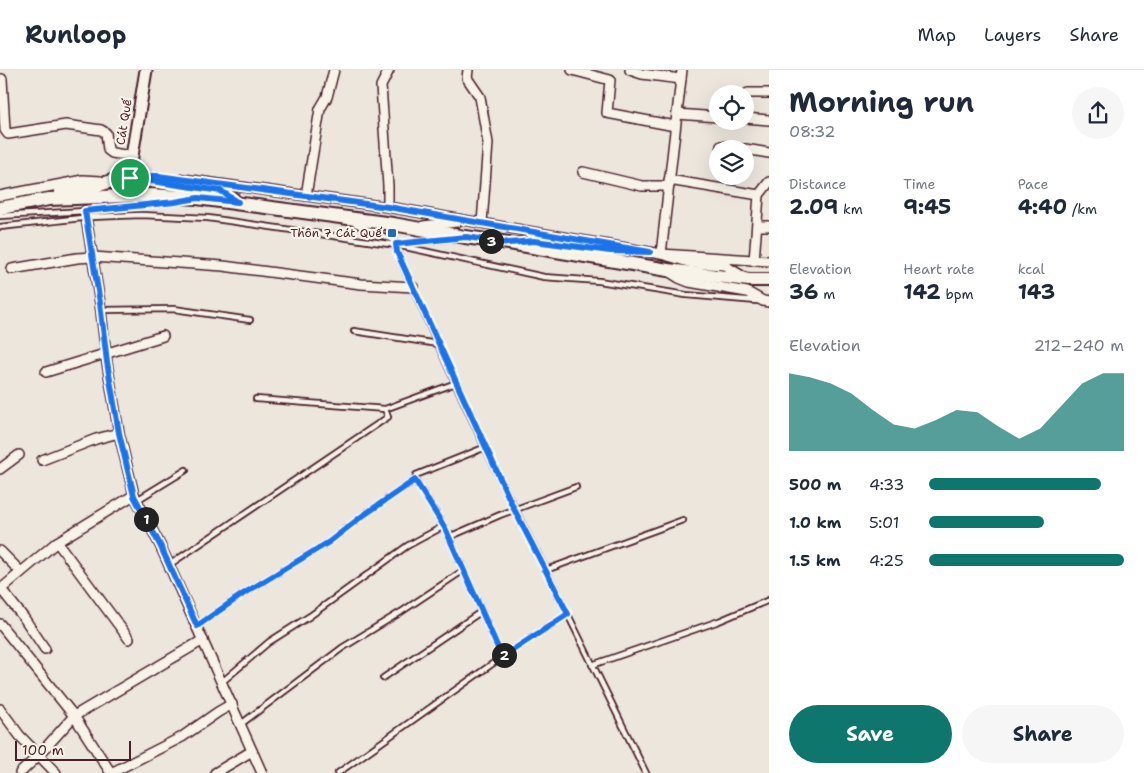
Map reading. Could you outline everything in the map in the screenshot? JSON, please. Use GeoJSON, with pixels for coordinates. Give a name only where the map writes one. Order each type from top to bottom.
{"type":"FeatureCollection","features":[{"type":"Feature","properties":{"kind":"main road"},"geometry":{"type":"LineString","coordinates":[[49,198],[60,192],[130,178],[221,191],[238,202]]}},
{"type":"Feature","properties":{"kind":"main road"},"geometry":{"type":"LineString","coordinates":[[0,208],[49,198],[150,195],[198,198],[414,227],[668,270],[749,280],[769,280]]}},
{"type":"Feature","properties":{"kind":"street","name":"Cát Quế"},"geometry":{"type":"LineString","coordinates":[[130,178],[146,70]]}},
{"type":"Feature","properties":{"kind":"street"},"geometry":{"type":"LineString","coordinates":[[306,196],[320,109],[329,91],[334,70]]}},
{"type":"Feature","properties":{"kind":"street"},"geometry":{"type":"LineString","coordinates":[[388,207],[381,86],[389,70]]}},
{"type":"Feature","properties":{"kind":"street"},"geometry":{"type":"LineString","coordinates":[[468,70],[467,78],[480,97],[488,143],[482,223]]}},
{"type":"Feature","properties":{"kind":"street"},"geometry":{"type":"LineString","coordinates":[[572,70],[610,80],[607,113],[676,126]]}},
{"type":"Feature","properties":{"kind":"street"},"geometry":{"type":"LineString","coordinates":[[630,70],[642,74],[681,75],[661,254]]}},
{"type":"Feature","properties":{"kind":"street"},"geometry":{"type":"LineString","coordinates":[[2,79],[5,130],[8,134],[66,125],[100,130],[106,133],[108,150],[112,153],[132,156]]}},
{"type":"Feature","properties":{"kind":"street"},"geometry":{"type":"LineString","coordinates":[[754,93],[769,93]]}},
{"type":"Feature","properties":{"kind":"street"},"geometry":{"type":"LineString","coordinates":[[677,114],[709,116]]}},
{"type":"Feature","properties":{"kind":"street"},"geometry":{"type":"LineString","coordinates":[[754,119],[769,120]]}},
{"type":"Feature","properties":{"kind":"street"},"geometry":{"type":"LineString","coordinates":[[754,150],[769,153]]}},
{"type":"Feature","properties":{"kind":"street"},"geometry":{"type":"LineString","coordinates":[[583,172],[642,186],[669,183],[759,195]]}},
{"type":"Feature","properties":{"kind":"street"},"geometry":{"type":"LineString","coordinates":[[130,178],[158,176],[388,207],[467,220],[661,254],[692,263],[724,265],[749,280]]}},
{"type":"Feature","properties":{"kind":"street"},"geometry":{"type":"LineString","coordinates":[[0,196],[84,180],[105,182]]}},
{"type":"Feature","properties":{"kind":"street"},"geometry":{"type":"LineString","coordinates":[[754,261],[759,195],[769,182]]}},
{"type":"Feature","properties":{"kind":"street"},"geometry":{"type":"LineString","coordinates":[[86,214],[119,433],[135,498],[169,565],[262,773]]}},
{"type":"Feature","properties":{"kind":"street"},"geometry":{"type":"LineString","coordinates":[[414,227],[467,220]]}},
{"type":"Feature","properties":{"kind":"street"},"geometry":{"type":"LineString","coordinates":[[757,226],[769,226]]}},
{"type":"Feature","properties":{"kind":"street"},"geometry":{"type":"LineString","coordinates":[[509,243],[534,241],[610,251],[650,252]]}},
{"type":"Feature","properties":{"kind":"street"},"geometry":{"type":"LineString","coordinates":[[661,254],[769,261]]}},
{"type":"Feature","properties":{"kind":"street"},"geometry":{"type":"LineString","coordinates":[[12,269],[93,257],[224,266],[361,284],[413,287]]}},
{"type":"Feature","properties":{"kind":"street"},"geometry":{"type":"LineString","coordinates":[[668,270],[678,278],[690,282],[747,292],[766,301]]}},
{"type":"Feature","properties":{"kind":"street"},"geometry":{"type":"LineString","coordinates":[[46,372],[162,336]]}},
{"type":"Feature","properties":{"kind":"street"},"geometry":{"type":"LineString","coordinates":[[42,460],[96,439],[119,433]]}},
{"type":"Feature","properties":{"kind":"street"},"geometry":{"type":"LineString","coordinates":[[0,469],[19,455]]}},
{"type":"Feature","properties":{"kind":"street"},"geometry":{"type":"LineString","coordinates":[[45,649],[1,589],[57,542],[135,498]]}},
{"type":"Feature","properties":{"kind":"street"},"geometry":{"type":"LineString","coordinates":[[57,542],[129,639]]}},
{"type":"Feature","properties":{"kind":"street"},"geometry":{"type":"LineString","coordinates":[[0,551],[21,572]]}},
{"type":"Feature","properties":{"kind":"street"},"geometry":{"type":"LineString","coordinates":[[0,624],[74,716],[111,773],[182,737],[232,704]]}},
{"type":"Feature","properties":{"kind":"street"},"geometry":{"type":"LineString","coordinates":[[20,773],[74,716],[203,640]]}},
{"type":"Feature","properties":{"kind":"street"},"geometry":{"type":"LineString","coordinates":[[0,709],[56,773]]}},
{"type":"Feature","properties":{"kind":"street"},"geometry":{"type":"LineString","coordinates":[[0,726],[7,719]]}},
{"type":"Feature","properties":{"kind":"street"},"geometry":{"type":"LineString","coordinates":[[215,773],[252,751]]}},
{"type":"Feature","properties":{"kind":"lane"},"geometry":{"type":"LineString","coordinates":[[0,227],[198,198]]}},
{"type":"Feature","properties":{"kind":"lane"},"geometry":{"type":"LineString","coordinates":[[0,216],[86,214],[208,218],[396,244],[544,276],[599,281],[686,294],[766,301]]}},
{"type":"Feature","properties":{"kind":"lane"},"geometry":{"type":"LineString","coordinates":[[335,216],[395,241],[397,252],[514,509],[646,773]]}},
{"type":"Feature","properties":{"kind":"lane"},"geometry":{"type":"LineString","coordinates":[[396,244],[466,237]]}},
{"type":"Feature","properties":{"kind":"lane"},"geometry":{"type":"LineString","coordinates":[[101,310],[174,309],[250,320]]}},
{"type":"Feature","properties":{"kind":"lane"},"geometry":{"type":"LineString","coordinates":[[354,331],[438,344]]}},
{"type":"Feature","properties":{"kind":"lane"},"geometry":{"type":"LineString","coordinates":[[256,399],[385,409],[456,383]]}},
{"type":"Feature","properties":{"kind":"lane"},"geometry":{"type":"LineString","coordinates":[[169,565],[388,416],[385,409]]}},
{"type":"Feature","properties":{"kind":"lane"},"geometry":{"type":"LineString","coordinates":[[197,626],[243,594],[329,542],[361,517],[415,480],[416,475],[486,447]]}},
{"type":"Feature","properties":{"kind":"lane"},"geometry":{"type":"LineString","coordinates":[[135,498],[186,470]]}},
{"type":"Feature","properties":{"kind":"lane"},"geometry":{"type":"LineString","coordinates":[[415,480],[444,526],[502,657]]}},
{"type":"Feature","properties":{"kind":"lane"},"geometry":{"type":"LineString","coordinates":[[449,537],[514,509],[576,486]]}},
{"type":"Feature","properties":{"kind":"lane"},"geometry":{"type":"LineString","coordinates":[[546,570],[682,520]]}},
{"type":"Feature","properties":{"kind":"lane"},"geometry":{"type":"LineString","coordinates":[[222,682],[269,642],[310,616],[407,546],[444,526]]}},
{"type":"Feature","properties":{"kind":"lane"},"geometry":{"type":"LineString","coordinates":[[241,724],[342,648],[464,570]]}},
{"type":"Feature","properties":{"kind":"lane"},"geometry":{"type":"LineString","coordinates":[[592,665],[719,621],[769,600]]}},
{"type":"Feature","properties":{"kind":"lane"},"geometry":{"type":"LineString","coordinates":[[383,678],[482,611]]}},
{"type":"Feature","properties":{"kind":"lane"},"geometry":{"type":"LineString","coordinates":[[338,773],[502,657],[568,614]]}},
{"type":"Feature","properties":{"kind":"place","name":"Thôn 7 Cát Quế"},"geometry":{"type":"Point","coordinates":[392,233]}},
{"type":"Feature","properties":{"kind":"route"},"geometry":{"type":"LineString","coordinates":[[158,176],[388,207],[650,252],[610,251],[534,241],[509,243],[466,237],[396,244],[397,252],[433,333],[514,509],[568,614],[502,657],[445,528],[415,480],[361,517],[329,542],[243,594],[197,626],[160,545],[134,496],[119,433],[85,211],[198,198],[238,202],[221,191],[130,178],[158,176]]}}]}
